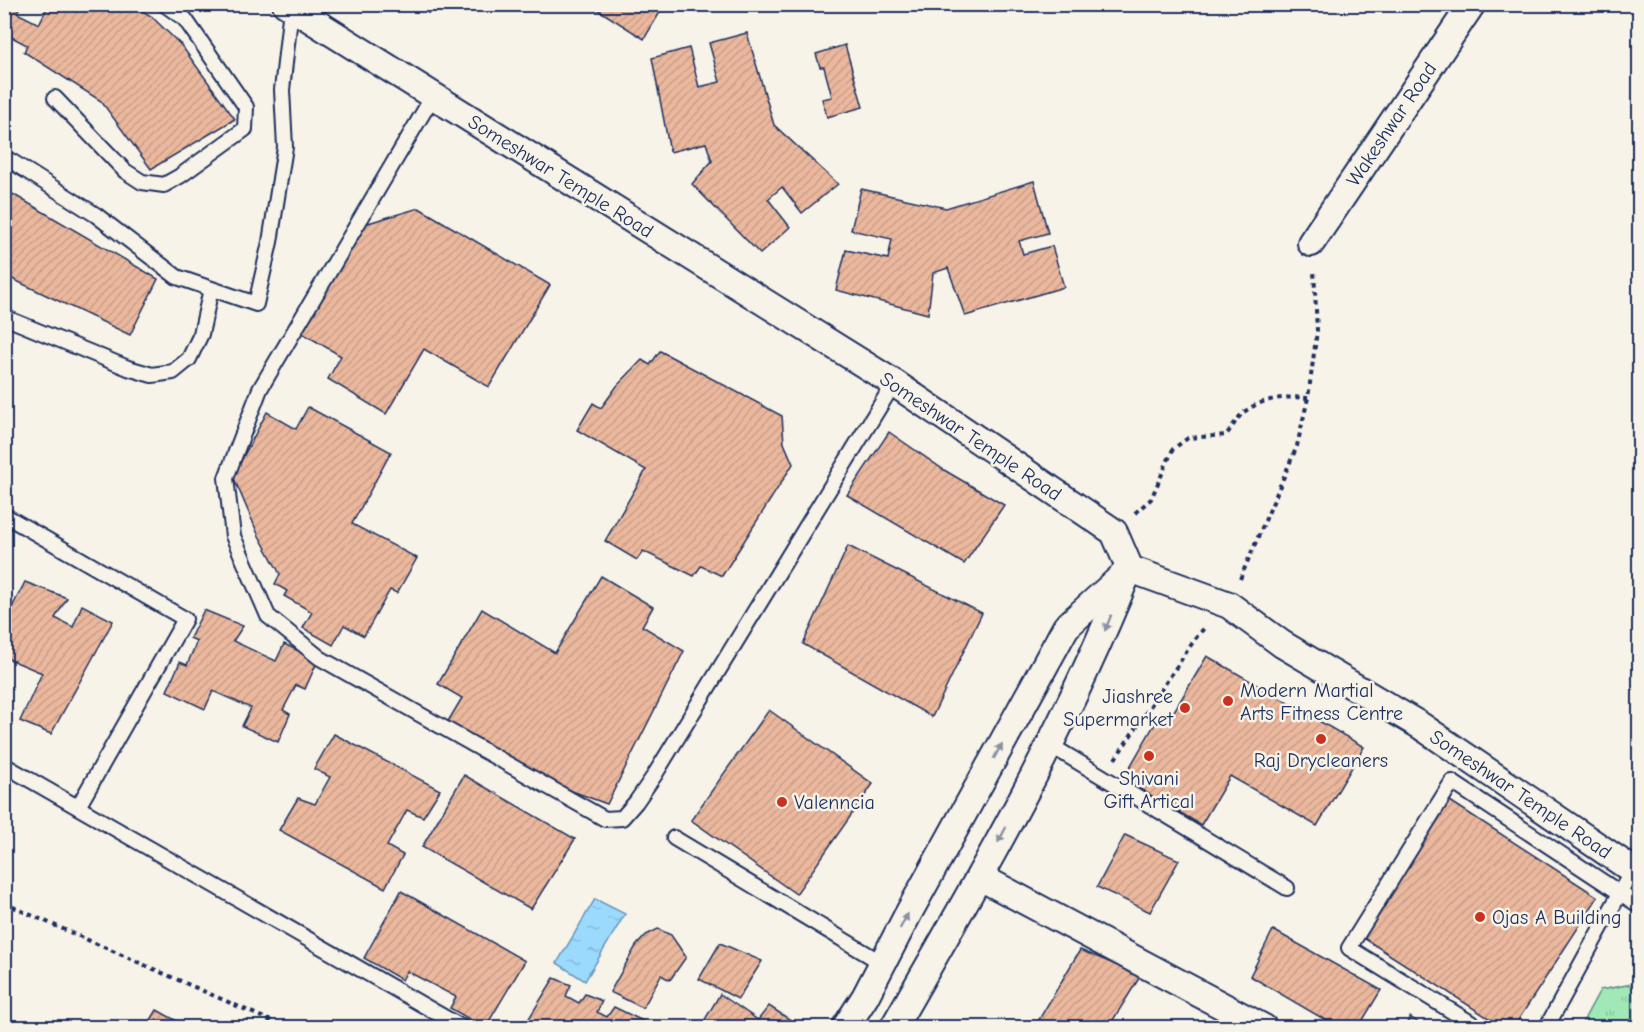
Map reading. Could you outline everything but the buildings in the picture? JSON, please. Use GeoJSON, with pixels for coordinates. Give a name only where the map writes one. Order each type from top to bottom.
{"type":"FeatureCollection","features":[{"type":"Feature","properties":{"kind":"street","name":"Wakeshwar Road"},"geometry":{"type":"LineString","coordinates":[[1311,243],[1472,4]]}},
{"type":"Feature","properties":{"kind":"street","name":"Someshwar Temple Road"},"geometry":{"type":"LineString","coordinates":[[289,6],[894,383],[1114,532]]}},
{"type":"Feature","properties":{"kind":"street"},"geometry":{"type":"LineString","coordinates":[[893,1028],[980,877],[1050,745],[1099,645],[1130,568],[1114,532]]}},
{"type":"Feature","properties":{"kind":"street","name":"Someshwar Temple Road"},"geometry":{"type":"LineString","coordinates":[[1130,568],[1228,604],[1282,644],[1421,726],[1459,769],[1636,872]]}},
{"type":"Feature","properties":{"kind":"street"},"geometry":{"type":"LineString","coordinates":[[845,1028],[865,997],[1066,627],[1130,568]]}},
{"type":"Feature","properties":{"kind":"street"},"geometry":{"type":"LineString","coordinates":[[980,877],[1264,1028]]}},
{"type":"Feature","properties":{"kind":"lane"},"geometry":{"type":"LineString","coordinates":[[55,98],[125,171],[142,182],[164,184],[180,176],[245,129],[246,107],[185,19],[164,4]]}},
{"type":"Feature","properties":{"kind":"lane"},"geometry":{"type":"LineString","coordinates":[[4,163],[11,161],[96,214],[177,277],[256,304],[270,242],[285,147],[282,90],[289,6]]}},
{"type":"Feature","properties":{"kind":"lane"},"geometry":{"type":"LineString","coordinates":[[432,96],[260,389],[226,478],[233,536],[268,616],[329,664],[605,819],[622,818],[654,776],[894,383]]}},
{"type":"Feature","properties":{"kind":"lane"},"geometry":{"type":"LineString","coordinates":[[4,317],[128,368],[152,375],[173,372],[189,359],[201,334],[211,289]]}},
{"type":"Feature","properties":{"kind":"lane"},"geometry":{"type":"LineString","coordinates":[[4,515],[185,619],[78,807]]}},
{"type":"Feature","properties":{"kind":"lane"},"geometry":{"type":"LineString","coordinates":[[1050,745],[1287,888]]}},
{"type":"Feature","properties":{"kind":"lane"},"geometry":{"type":"LineString","coordinates":[[4,765],[463,1028]]}},
{"type":"Feature","properties":{"kind":"lane"},"geometry":{"type":"LineString","coordinates":[[1479,1028],[1349,948],[1459,769],[1640,906]]}},
{"type":"Feature","properties":{"kind":"lane"},"geometry":{"type":"LineString","coordinates":[[674,838],[882,963]]}},
{"type":"Feature","properties":{"kind":"lane"},"geometry":{"type":"LineString","coordinates":[[1546,1028],[1620,893],[1636,872]]}},
{"type":"Feature","properties":{"kind":"path"},"geometry":{"type":"LineString","coordinates":[[1228,604],[1297,446],[1308,398],[1317,331],[1316,289],[1311,243]]}},
{"type":"Feature","properties":{"kind":"path"},"geometry":{"type":"LineString","coordinates":[[1114,532],[1151,499],[1173,449],[1188,438],[1226,435],[1243,413],[1260,403],[1285,396],[1308,398]]}},
{"type":"Feature","properties":{"kind":"path"},"geometry":{"type":"LineString","coordinates":[[1103,777],[1195,639],[1208,624]]}},
{"type":"Feature","properties":{"kind":"path"},"geometry":{"type":"LineString","coordinates":[[4,903],[287,1028]]}},
{"type":"Feature","properties":{"kind":"green space"},"geometry":{"type":"Polygon","coordinates":[[[1638,983],[1639,1027],[1580,1027],[1600,990],[1638,983]]]}},
{"type":"Feature","properties":{"kind":"water"},"geometry":{"type":"Polygon","coordinates":[[[595,899],[625,914],[585,981],[557,963],[595,899]]]}},
{"type":"Feature","properties":{"kind":"place","name":"Modern Martial Arts Fitness Centre"},"geometry":{"type":"Point","coordinates":[1228,701]}},
{"type":"Feature","properties":{"kind":"place","name":"Jiashree Supermarket"},"geometry":{"type":"Point","coordinates":[1185,708]}},
{"type":"Feature","properties":{"kind":"place","name":"Raj Drycleaners"},"geometry":{"type":"Point","coordinates":[1321,739]}},
{"type":"Feature","properties":{"kind":"place","name":"Shivani Gift Artical"},"geometry":{"type":"Point","coordinates":[1149,756]}},
{"type":"Feature","properties":{"kind":"place","name":"Valenncia"},"geometry":{"type":"Point","coordinates":[782,802]}},
{"type":"Feature","properties":{"kind":"place","name":"Ojas A Building"},"geometry":{"type":"Point","coordinates":[1480,917]}}]}
